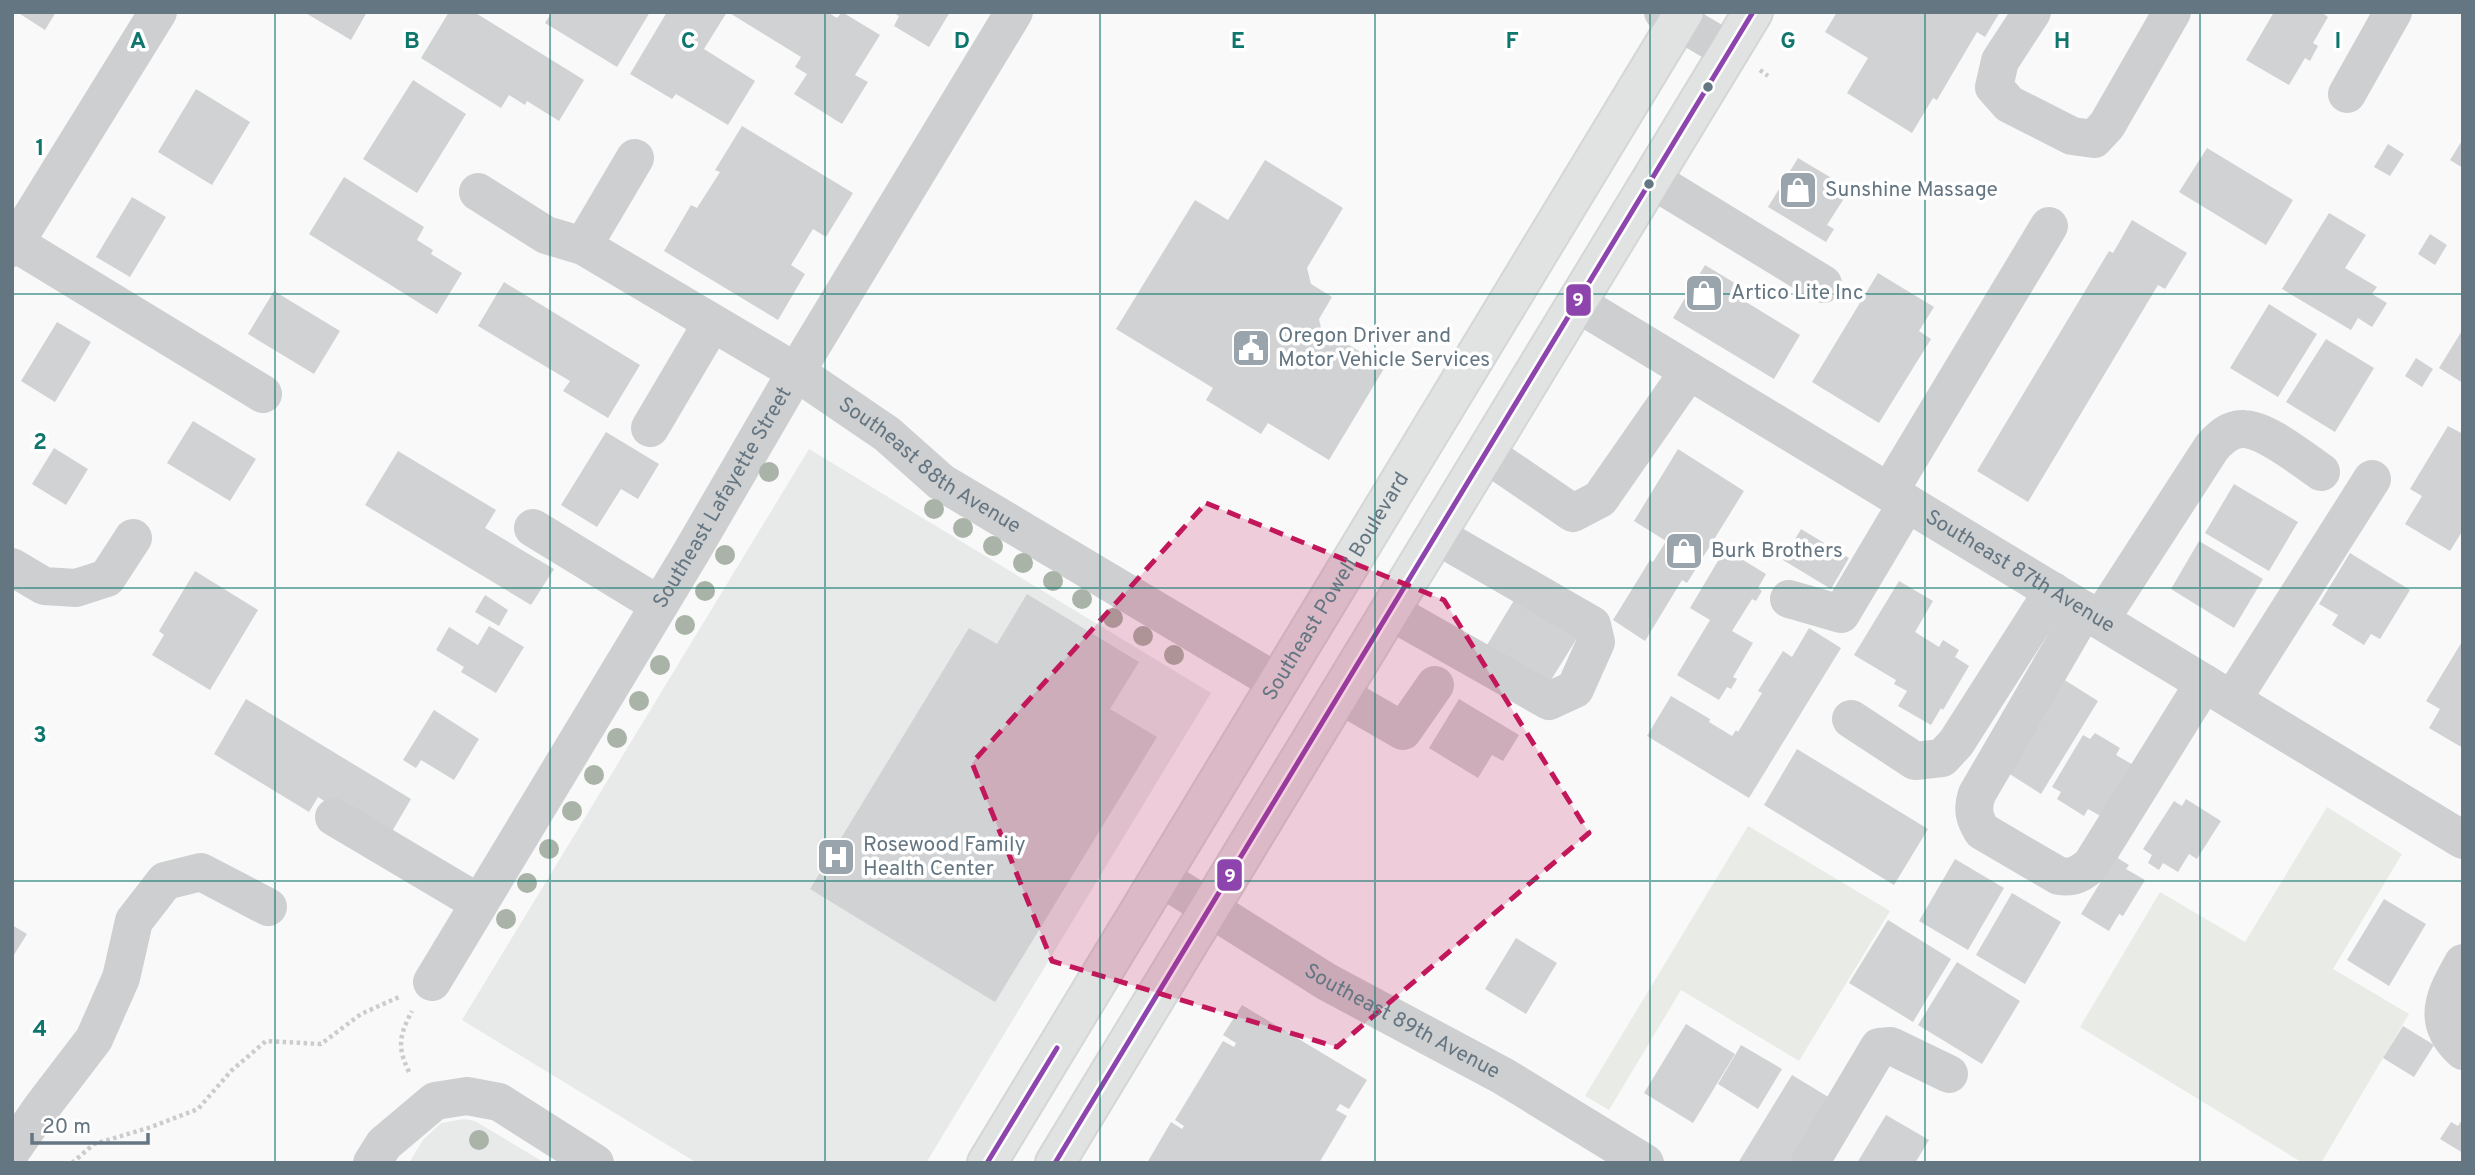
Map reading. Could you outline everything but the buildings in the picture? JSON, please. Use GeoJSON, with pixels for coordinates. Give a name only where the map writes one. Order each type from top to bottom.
{"type":"FeatureCollection","features":[{"type":"Feature","properties":{"kind":"main road"},"geometry":{"type":"LineString","coordinates":[[1055,1163],[1753,12]]}},
{"type":"Feature","properties":{"kind":"main road","name":"Southeast Powell Boulevard"},"geometry":{"type":"LineString","coordinates":[[987,1163],[1278,683],[1676,15]]}},
{"type":"Feature","properties":{"kind":"street"},"geometry":{"type":"LineString","coordinates":[[158,12],[14,246],[263,394]]}},
{"type":"Feature","properties":{"kind":"street","name":"Southeast Lafayette Street"},"geometry":{"type":"LineString","coordinates":[[432,982],[1014,12]]}},
{"type":"Feature","properties":{"kind":"street"},"geometry":{"type":"LineString","coordinates":[[2032,12],[2000,61],[1994,87],[2009,104],[2072,136],[2094,139],[2107,125],[2172,12]]}},
{"type":"Feature","properties":{"kind":"street"},"geometry":{"type":"LineString","coordinates":[[2347,94],[2393,12]]}},
{"type":"Feature","properties":{"kind":"street"},"geometry":{"type":"LineString","coordinates":[[1676,15],[1729,51]]}},
{"type":"Feature","properties":{"kind":"street"},"geometry":{"type":"LineString","coordinates":[[583,246],[635,158]]}},
{"type":"Feature","properties":{"kind":"street"},"geometry":{"type":"LineString","coordinates":[[1651,179],[1823,284]]}},
{"type":"Feature","properties":{"kind":"street","name":"Southeast 88th Avenue"},"geometry":{"type":"LineString","coordinates":[[478,192],[546,235],[583,246],[796,372],[887,434],[941,482],[1278,683]]}},
{"type":"Feature","properties":{"kind":"street"},"geometry":{"type":"LineString","coordinates":[[1789,598],[1841,614],[1898,497],[2049,226]]}},
{"type":"Feature","properties":{"kind":"street","name":"Southeast 87th Avenue"},"geometry":{"type":"LineString","coordinates":[[1577,303],[2463,840]]}},
{"type":"Feature","properties":{"kind":"street"},"geometry":{"type":"LineString","coordinates":[[650,428],[712,323]]}},
{"type":"Feature","properties":{"kind":"street"},"geometry":{"type":"LineString","coordinates":[[1485,453],[1573,513],[1600,499],[1689,371]]}},
{"type":"Feature","properties":{"kind":"street"},"geometry":{"type":"LineString","coordinates":[[1851,719],[1915,761],[1941,758],[2079,607],[2224,433],[2243,428],[2263,434],[2322,472]]}},
{"type":"Feature","properties":{"kind":"street"},"geometry":{"type":"LineString","coordinates":[[2079,607],[1977,794],[1973,807],[1975,820],[1982,831],[2059,876],[2072,878],[2091,865],[2372,480]]}},
{"type":"Feature","properties":{"kind":"street"},"geometry":{"type":"LineString","coordinates":[[533,528],[659,605]]}},
{"type":"Feature","properties":{"kind":"street"},"geometry":{"type":"LineString","coordinates":[[1390,611],[1549,701],[1575,689],[1596,642],[1592,625],[1436,535]]}},
{"type":"Feature","properties":{"kind":"street"},"geometry":{"type":"LineString","coordinates":[[12,567],[44,586],[76,588],[107,578],[133,538]]}},
{"type":"Feature","properties":{"kind":"street"},"geometry":{"type":"LineString","coordinates":[[1339,694],[1403,731],[1435,685]]}},
{"type":"Feature","properties":{"kind":"street"},"geometry":{"type":"LineString","coordinates":[[334,817],[479,903]]}},
{"type":"Feature","properties":{"kind":"street"},"geometry":{"type":"LineString","coordinates":[[12,1150],[94,1039],[121,978],[134,920],[165,881],[201,872],[268,907]]}},
{"type":"Feature","properties":{"kind":"street","name":"Southeast 89th Avenue"},"geometry":{"type":"LineString","coordinates":[[1160,877],[1327,982],[1503,1076],[1638,1161]]}},
{"type":"Feature","properties":{"kind":"street"},"geometry":{"type":"LineString","coordinates":[[2463,963],[2445,995],[2444,1022],[2453,1042],[2463,1051]]}},
{"type":"Feature","properties":{"kind":"street"},"geometry":{"type":"LineString","coordinates":[[1810,1163],[1879,1047],[1891,1046],[1949,1074]]}},
{"type":"Feature","properties":{"kind":"street"},"geometry":{"type":"LineString","coordinates":[[372,1163],[384,1144],[435,1101],[467,1096],[499,1102],[595,1163]]}},
{"type":"Feature","properties":{"kind":"path"},"geometry":{"type":"LineString","coordinates":[[432,982],[415,1005],[403,1028],[400,1054],[415,1082],[435,1101]]}},
{"type":"Feature","properties":{"kind":"path"},"geometry":{"type":"LineString","coordinates":[[72,1163],[94,1144],[198,1109],[231,1071],[267,1041],[321,1044],[361,1014],[432,982]]}},
{"type":"Feature","properties":{"kind":"highlighted area"},"geometry":{"type":"Polygon","coordinates":[[[1206,503],[1444,600],[1589,833],[1337,1047],[1052,961],[972,763],[1206,503]]]}},
{"type":"Feature","properties":{"kind":"shaded area","name":"Rosewood Family Health Center"},"geometry":{"type":"Polygon","coordinates":[[[809,449],[1211,693],[926,1163],[697,1163],[462,1020],[809,449]]]}},
{"type":"Feature","properties":{"kind":"shaded area"},"geometry":{"type":"Polygon","coordinates":[[[2327,807],[2402,854],[2333,969],[2409,1014],[2321,1163],[2303,1163],[2080,1027],[2160,892],[2245,942],[2327,807]]]}},
{"type":"Feature","properties":{"kind":"shaded area"},"geometry":{"type":"Polygon","coordinates":[[[1748,826],[1890,911],[1799,1061],[1681,990],[1609,1110],[1585,1096],[1748,826]]]}},
{"type":"Feature","properties":{"kind":"shaded area"},"geometry":{"type":"Polygon","coordinates":[[[464,1119],[475,1121],[545,1163],[409,1163],[423,1140],[441,1123],[464,1119]]]}},
{"type":"Feature","properties":{"kind":"transit line","name":"9"},"geometry":{"type":"LineString","coordinates":[[1055,1163],[1753,12]]}},
{"type":"Feature","properties":{"kind":"transit line","name":"9"},"geometry":{"type":"LineString","coordinates":[[987,1163],[1057,1048]]}},
{"type":"Feature","properties":{"kind":"place","name":"Sunshine Massage"},"geometry":{"type":"Point","coordinates":[1798,190]}},
{"type":"Feature","properties":{"kind":"place","name":"Artico Lite Inc"},"geometry":{"type":"Point","coordinates":[1704,293]}},
{"type":"Feature","properties":{"kind":"place","name":"Oregon Driver and Motor Vehicle Services"},"geometry":{"type":"Point","coordinates":[1251,348]}},
{"type":"Feature","properties":{"kind":"place","name":"Burk Brothers"},"geometry":{"type":"Point","coordinates":[1684,551]}},
{"type":"Feature","properties":{"kind":"place","name":"Rosewood Family Health Center"},"geometry":{"type":"Point","coordinates":[836,857]}}]}
